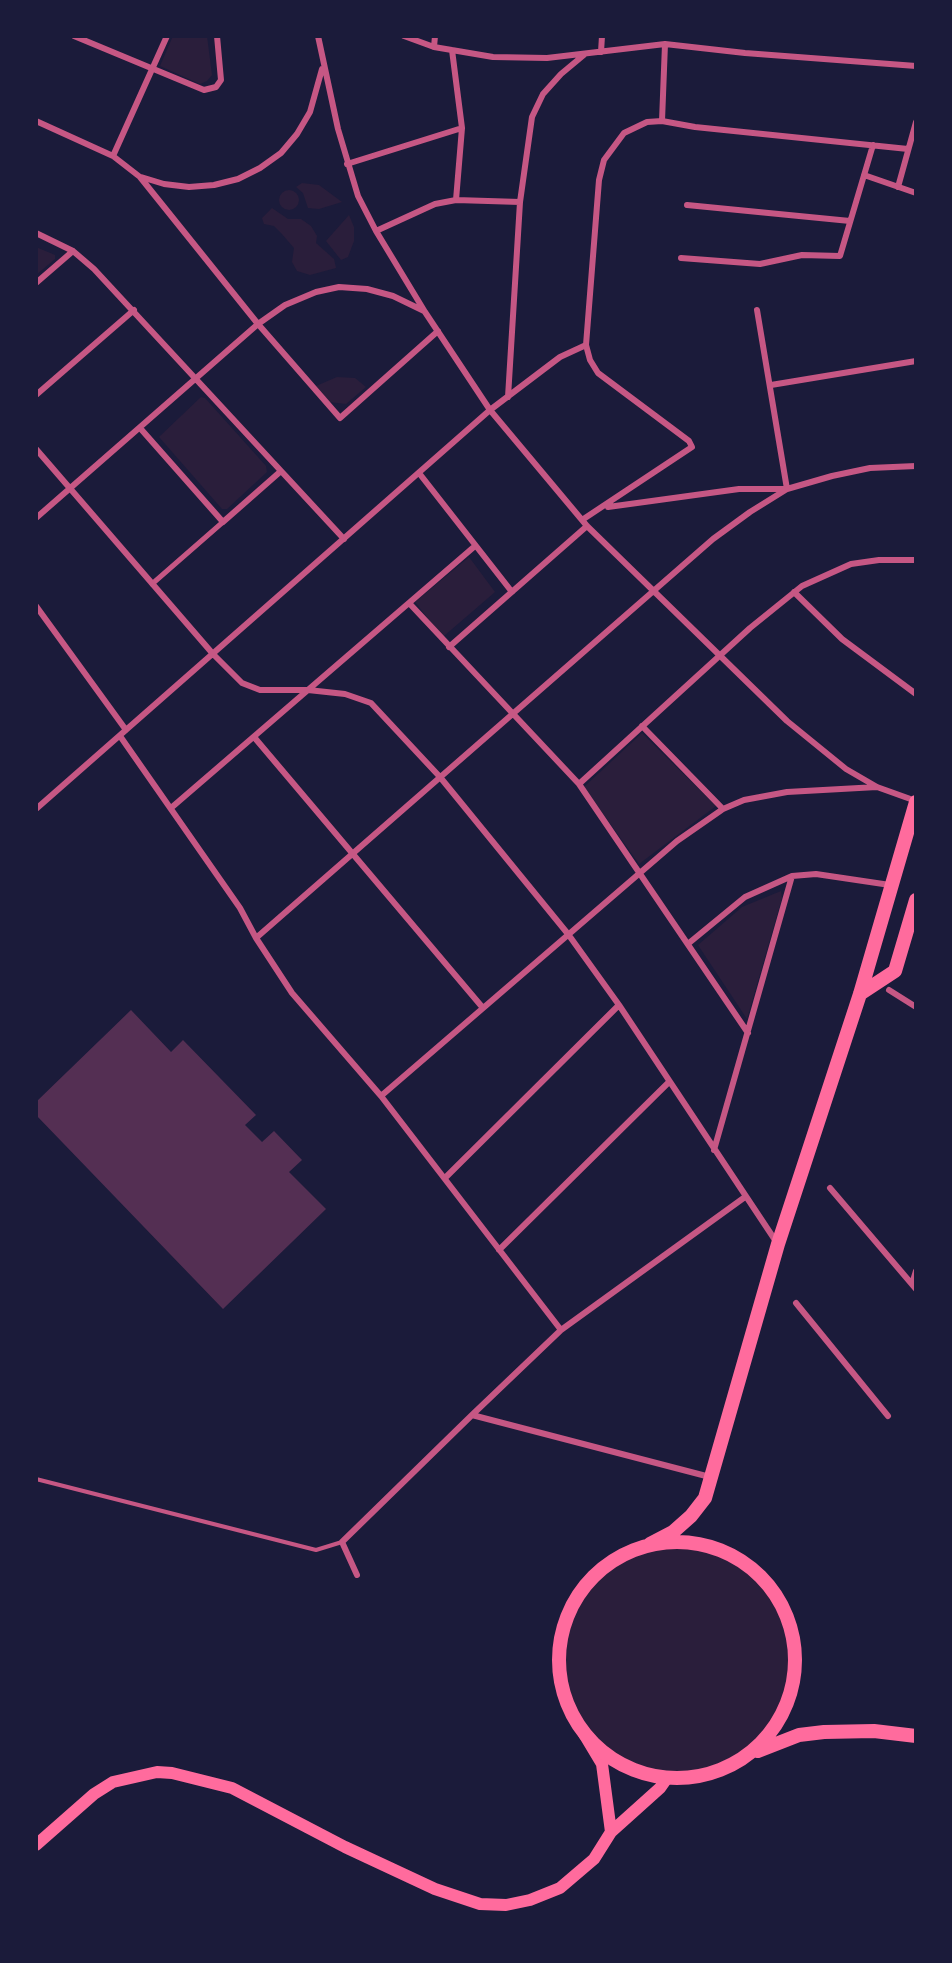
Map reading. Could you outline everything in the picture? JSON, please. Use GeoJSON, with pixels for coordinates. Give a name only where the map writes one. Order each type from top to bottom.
{"type":"FeatureCollection","features":[{"type":"Feature","properties":{"kind":"highway"},"geometry":{"type":"LineString","coordinates":[[916,801],[860,994],[778,1244],[705,1498],[691,1516],[673,1532],[610,1562],[579,1592],[568,1611],[558,1653],[559,1675],[572,1716],[584,1734],[612,1760],[648,1775],[686,1778],[724,1768],[774,1743],[800,1735],[874,1731],[916,1736]]}},
{"type":"Feature","properties":{"kind":"highway"},"geometry":{"type":"LineString","coordinates":[[860,994],[895,971],[916,900]]}},
{"type":"Feature","properties":{"kind":"highway"},"geometry":{"type":"LineString","coordinates":[[650,1544],[694,1542],[735,1556],[769,1584],[790,1622],[795,1665],[785,1708],[774,1727],[760,1744],[724,1768]]}},
{"type":"Feature","properties":{"kind":"main road"},"geometry":{"type":"LineString","coordinates":[[584,1734],[602,1764],[611,1832]]}},
{"type":"Feature","properties":{"kind":"main road"},"geometry":{"type":"LineString","coordinates":[[36,1845],[94,1794],[113,1782],[157,1772],[190,1777],[232,1788],[345,1847],[428,1886],[480,1904],[506,1905],[530,1900],[560,1888],[594,1859],[611,1832],[660,1788],[667,1778]]}},
{"type":"Feature","properties":{"kind":"street"},"geometry":{"type":"LineString","coordinates":[[75,36],[204,90],[216,87],[220,80],[217,36]]}},
{"type":"Feature","properties":{"kind":"street"},"geometry":{"type":"LineString","coordinates":[[113,156],[167,36]]}},
{"type":"Feature","properties":{"kind":"street"},"geometry":{"type":"LineString","coordinates":[[318,36],[347,164],[376,231],[425,312],[490,410],[587,526],[719,656],[818,748],[846,769],[877,787],[916,801]]}},
{"type":"Feature","properties":{"kind":"street"},"geometry":{"type":"LineString","coordinates":[[404,36],[434,47],[493,57],[547,58],[665,44],[745,53],[916,66]]}},
{"type":"Feature","properties":{"kind":"street"},"geometry":{"type":"LineString","coordinates":[[434,47],[435,36]]}},
{"type":"Feature","properties":{"kind":"street"},"geometry":{"type":"LineString","coordinates":[[601,52],[602,36]]}},
{"type":"Feature","properties":{"kind":"street"},"geometry":{"type":"LineString","coordinates":[[662,121],[665,44]]}},
{"type":"Feature","properties":{"kind":"street"},"geometry":{"type":"LineString","coordinates":[[452,50],[462,128],[456,200]]}},
{"type":"Feature","properties":{"kind":"street"},"geometry":{"type":"LineString","coordinates":[[508,397],[520,202],[532,117],[543,94],[561,74],[585,54]]}},
{"type":"Feature","properties":{"kind":"street"},"geometry":{"type":"LineString","coordinates":[[140,177],[164,184],[189,187],[214,185],[238,179],[260,168],[281,153],[297,134],[310,112],[319,89],[323,64]]}},
{"type":"Feature","properties":{"kind":"street"},"geometry":{"type":"LineString","coordinates":[[582,520],[605,507],[692,447],[689,441],[598,374],[590,360],[586,345],[599,180],[604,160],[611,147],[634,126],[662,121],[694,127],[908,149]]}},
{"type":"Feature","properties":{"kind":"street"},"geometry":{"type":"LineString","coordinates":[[36,122],[113,156],[140,177],[258,324],[340,418],[438,331]]}},
{"type":"Feature","properties":{"kind":"street"},"geometry":{"type":"LineString","coordinates":[[898,187],[916,122]]}},
{"type":"Feature","properties":{"kind":"street"},"geometry":{"type":"LineString","coordinates":[[347,164],[462,128]]}},
{"type":"Feature","properties":{"kind":"street"},"geometry":{"type":"LineString","coordinates":[[681,258],[760,264],[802,255],[840,256],[873,145]]}},
{"type":"Feature","properties":{"kind":"street"},"geometry":{"type":"LineString","coordinates":[[864,175],[916,193]]}},
{"type":"Feature","properties":{"kind":"street"},"geometry":{"type":"LineString","coordinates":[[376,231],[435,204],[456,200],[520,202]]}},
{"type":"Feature","properties":{"kind":"street"},"geometry":{"type":"LineString","coordinates":[[687,205],[850,221]]}},
{"type":"Feature","properties":{"kind":"street"},"geometry":{"type":"LineString","coordinates":[[36,232],[73,251],[134,310],[344,539]]}},
{"type":"Feature","properties":{"kind":"street"},"geometry":{"type":"LineString","coordinates":[[36,283],[73,251]]}},
{"type":"Feature","properties":{"kind":"street"},"geometry":{"type":"LineString","coordinates":[[36,518],[197,380],[258,324],[285,305],[316,292],[339,287],[367,289],[393,296],[425,312]]}},
{"type":"Feature","properties":{"kind":"street"},"geometry":{"type":"LineString","coordinates":[[36,395],[134,310]]}},
{"type":"Feature","properties":{"kind":"street"},"geometry":{"type":"LineString","coordinates":[[757,310],[787,489]]}},
{"type":"Feature","properties":{"kind":"street"},"geometry":{"type":"LineString","coordinates":[[36,809],[490,410],[560,357],[586,345]]}},
{"type":"Feature","properties":{"kind":"street"},"geometry":{"type":"LineString","coordinates":[[771,385],[916,361]]}},
{"type":"Feature","properties":{"kind":"street"},"geometry":{"type":"LineString","coordinates":[[140,428],[223,522]]}},
{"type":"Feature","properties":{"kind":"street"},"geometry":{"type":"LineString","coordinates":[[36,448],[213,654],[242,683],[260,690],[308,690],[345,694],[371,704],[440,777],[568,934],[619,1005],[778,1244]]}},
{"type":"Feature","properties":{"kind":"street"},"geometry":{"type":"LineString","coordinates":[[605,507],[739,489],[787,489],[870,468],[916,466]]}},
{"type":"Feature","properties":{"kind":"street"},"geometry":{"type":"LineString","coordinates":[[152,584],[281,471]]}},
{"type":"Feature","properties":{"kind":"street"},"geometry":{"type":"LineString","coordinates":[[419,473],[513,592]]}},
{"type":"Feature","properties":{"kind":"street"},"geometry":{"type":"LineString","coordinates":[[256,938],[713,539],[787,489]]}},
{"type":"Feature","properties":{"kind":"street"},"geometry":{"type":"LineString","coordinates":[[449,647],[587,526]]}},
{"type":"Feature","properties":{"kind":"street"},"geometry":{"type":"LineString","coordinates":[[171,808],[475,546]]}},
{"type":"Feature","properties":{"kind":"street"},"geometry":{"type":"LineString","coordinates":[[579,784],[719,656],[794,592],[825,574],[851,564],[879,560],[916,560]]}},
{"type":"Feature","properties":{"kind":"street"},"geometry":{"type":"LineString","coordinates":[[794,592],[863,656],[916,694]]}},
{"type":"Feature","properties":{"kind":"street"},"geometry":{"type":"LineString","coordinates":[[409,603],[579,784],[748,1033]]}},
{"type":"Feature","properties":{"kind":"street"},"geometry":{"type":"LineString","coordinates":[[36,606],[126,730]]}},
{"type":"Feature","properties":{"kind":"street"},"geometry":{"type":"LineString","coordinates":[[642,726],[723,808]]}},
{"type":"Feature","properties":{"kind":"street"},"geometry":{"type":"LineString","coordinates":[[120,735],[240,908],[256,938],[292,993],[381,1096],[561,1330]]}},
{"type":"Feature","properties":{"kind":"street"},"geometry":{"type":"LineString","coordinates":[[254,737],[483,1008]]}},
{"type":"Feature","properties":{"kind":"street"},"geometry":{"type":"LineString","coordinates":[[381,1096],[677,841],[723,808],[744,800],[787,792],[877,787]]}},
{"type":"Feature","properties":{"kind":"street"},"geometry":{"type":"LineString","coordinates":[[689,943],[745,897],[792,876],[816,874],[890,885]]}},
{"type":"Feature","properties":{"kind":"street"},"geometry":{"type":"LineString","coordinates":[[714,1150],[792,876]]}},
{"type":"Feature","properties":{"kind":"street"},"geometry":{"type":"LineString","coordinates":[[889,990],[916,1006]]}},
{"type":"Feature","properties":{"kind":"street"},"geometry":{"type":"LineString","coordinates":[[445,1178],[619,1005]]}},
{"type":"Feature","properties":{"kind":"street"},"geometry":{"type":"LineString","coordinates":[[500,1250],[669,1082]]}},
{"type":"Feature","properties":{"kind":"street"},"geometry":{"type":"LineString","coordinates":[[830,1188],[915,1284]]}},
{"type":"Feature","properties":{"kind":"street"},"geometry":{"type":"LineString","coordinates":[[357,1575],[342,1542],[472,1415],[561,1330],[745,1197]]}},
{"type":"Feature","properties":{"kind":"street"},"geometry":{"type":"LineString","coordinates":[[915,1284],[916,1271]]}},
{"type":"Feature","properties":{"kind":"street"},"geometry":{"type":"LineString","coordinates":[[796,1303],[888,1416]]}},
{"type":"Feature","properties":{"kind":"street"},"geometry":{"type":"LineString","coordinates":[[472,1415],[711,1477]]}},
{"type":"Feature","properties":{"kind":"lane"},"geometry":{"type":"LineString","coordinates":[[36,1479],[316,1550],[342,1542]]}},
{"type":"Feature","properties":{"kind":"shaded area"},"geometry":{"type":"Polygon","coordinates":[[[173,36],[207,36],[212,75],[207,81],[200,84],[160,66],[173,36]]]}},
{"type":"Feature","properties":{"kind":"shaded area"},"geometry":{"type":"Polygon","coordinates":[[[302,183],[319,185],[342,202],[319,209],[308,208],[303,193],[296,187],[302,183]]]}},
{"type":"Feature","properties":{"kind":"shaded area"},"geometry":{"type":"Polygon","coordinates":[[[285,190],[293,190],[299,196],[299,204],[293,210],[285,210],[279,204],[279,196],[285,190]]]}},
{"type":"Feature","properties":{"kind":"shaded area"},"geometry":{"type":"Polygon","coordinates":[[[272,208],[288,219],[301,219],[311,226],[317,236],[316,243],[334,259],[336,268],[310,275],[297,271],[292,262],[294,248],[274,226],[264,224],[262,218],[272,208]]]}},
{"type":"Feature","properties":{"kind":"shaded area"},"geometry":{"type":"Polygon","coordinates":[[[349,215],[354,227],[354,241],[348,257],[341,260],[326,241],[349,215]]]}},
{"type":"Feature","properties":{"kind":"shaded area"},"geometry":{"type":"Polygon","coordinates":[[[36,247],[55,255],[55,259],[36,275],[36,247]]]}},
{"type":"Feature","properties":{"kind":"shaded area"},"geometry":{"type":"Polygon","coordinates":[[[337,377],[355,378],[366,387],[346,404],[329,402],[316,386],[337,377]]]}},
{"type":"Feature","properties":{"kind":"shaded area"},"geometry":{"type":"Polygon","coordinates":[[[201,397],[205,398],[266,466],[267,472],[227,509],[222,509],[159,437],[201,397]]]}},
{"type":"Feature","properties":{"kind":"shaded area"},"geometry":{"type":"Polygon","coordinates":[[[469,557],[495,592],[444,636],[441,635],[415,602],[469,557]]]}},
{"type":"Feature","properties":{"kind":"shaded area"},"geometry":{"type":"Polygon","coordinates":[[[642,733],[716,806],[639,864],[584,787],[642,733]]]}},
{"type":"Feature","properties":{"kind":"shaded area"},"geometry":{"type":"Polygon","coordinates":[[[781,891],[782,898],[747,1019],[698,945],[742,907],[781,891]]]}},
{"type":"Feature","properties":{"kind":"shaded area"},"geometry":{"type":"Polygon","coordinates":[[[665,1548],[687,1548],[719,1556],[729,1561],[747,1573],[763,1589],[780,1617],[786,1638],[788,1660],[786,1682],[780,1703],[763,1731],[747,1747],[719,1764],[687,1772],[665,1772],[633,1764],[623,1759],[605,1747],[589,1731],[572,1703],[564,1671],[564,1649],[572,1617],[577,1607],[589,1589],[605,1573],[633,1556],[665,1548]]]}},
{"type":"Feature","properties":{"kind":"building"},"geometry":{"type":"Polygon","coordinates":[[[131,1010],[171,1052],[183,1040],[256,1115],[245,1125],[262,1142],[274,1131],[302,1160],[289,1172],[326,1209],[223,1309],[36,1115],[36,1102],[131,1010]]]}}]}
